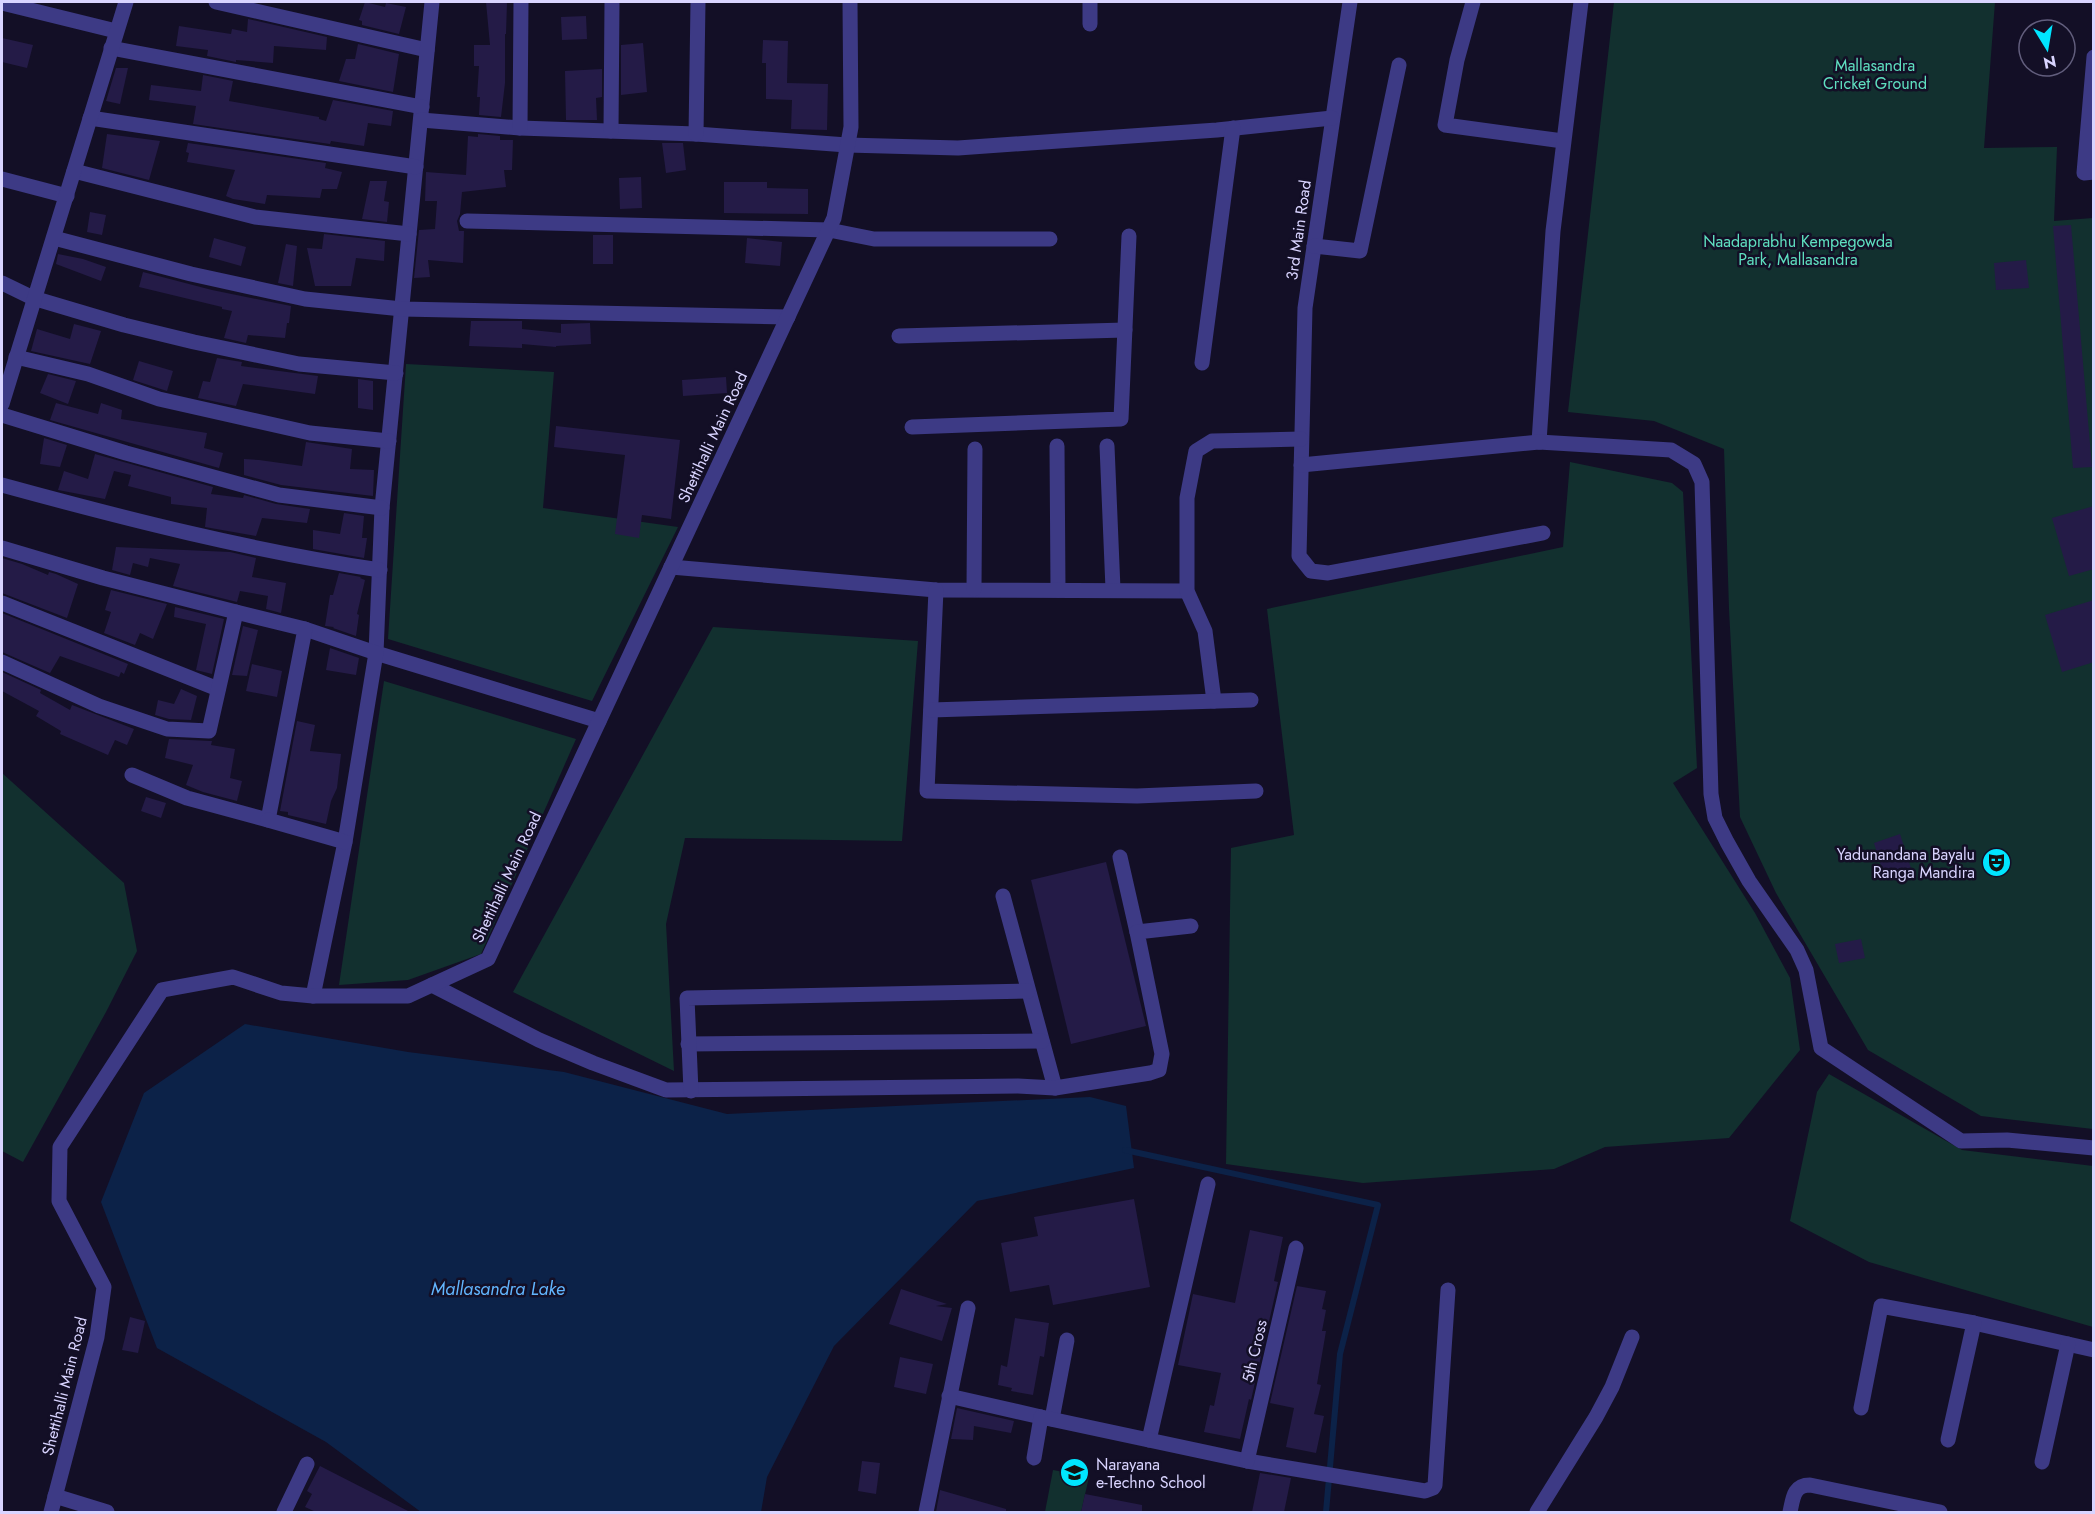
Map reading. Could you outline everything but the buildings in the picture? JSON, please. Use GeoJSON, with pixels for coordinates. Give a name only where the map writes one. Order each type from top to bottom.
{"type":"FeatureCollection","features":[{"type":"Feature","properties":{"kind":"street"},"geometry":{"type":"LineString","coordinates":[[2,404],[126,2]]}},
{"type":"Feature","properties":{"kind":"street"},"geometry":{"type":"LineString","coordinates":[[216,2],[427,50]]}},
{"type":"Feature","properties":{"kind":"street"},"geometry":{"type":"LineString","coordinates":[[313,996],[345,842],[376,653],[382,508],[432,2]]}},
{"type":"Feature","properties":{"kind":"street"},"geometry":{"type":"LineString","coordinates":[[520,128],[521,2]]}},
{"type":"Feature","properties":{"kind":"street"},"geometry":{"type":"LineString","coordinates":[[610,131],[612,2]]}},
{"type":"Feature","properties":{"kind":"street"},"geometry":{"type":"LineString","coordinates":[[696,134],[698,2]]}},
{"type":"Feature","properties":{"kind":"street","name":"Shettihalli Main Road"},"geometry":{"type":"LineString","coordinates":[[51,1512],[97,1337],[104,1287],[59,1201],[60,1148],[162,990],[233,977],[281,993],[313,996],[408,996],[488,959],[834,218],[851,127],[850,2]]}},
{"type":"Feature","properties":{"kind":"street"},"geometry":{"type":"LineString","coordinates":[[1090,2],[1090,24]]}},
{"type":"Feature","properties":{"kind":"street","name":"3rd Main Road"},"geometry":{"type":"LineString","coordinates":[[1350,2],[1305,308],[1299,556],[1311,571],[1328,573],[1543,533]]}},
{"type":"Feature","properties":{"kind":"street"},"geometry":{"type":"LineString","coordinates":[[1473,2],[1457,60],[1445,125],[1563,141]]}},
{"type":"Feature","properties":{"kind":"street"},"geometry":{"type":"LineString","coordinates":[[1539,442],[1553,231],[1581,2]]}},
{"type":"Feature","properties":{"kind":"street"},"geometry":{"type":"LineString","coordinates":[[2,3],[116,31]]}},
{"type":"Feature","properties":{"kind":"street"},"geometry":{"type":"LineString","coordinates":[[111,48],[421,113],[520,128],[696,134],[848,145],[958,148],[1233,128],[1332,118]]}},
{"type":"Feature","properties":{"kind":"street"},"geometry":{"type":"LineString","coordinates":[[2094,57],[2084,173],[2094,172]]}},
{"type":"Feature","properties":{"kind":"street"},"geometry":{"type":"LineString","coordinates":[[1314,246],[1360,251],[1399,65]]}},
{"type":"Feature","properties":{"kind":"street"},"geometry":{"type":"LineString","coordinates":[[90,118],[416,167]]}},
{"type":"Feature","properties":{"kind":"street"},"geometry":{"type":"LineString","coordinates":[[1202,363],[1233,128]]}},
{"type":"Feature","properties":{"kind":"street"},"geometry":{"type":"LineString","coordinates":[[74,171],[255,218],[409,234]]}},
{"type":"Feature","properties":{"kind":"street"},"geometry":{"type":"LineString","coordinates":[[2,179],[67,196]]}},
{"type":"Feature","properties":{"kind":"street"},"geometry":{"type":"LineString","coordinates":[[467,221],[829,230],[873,239],[1050,239]]}},
{"type":"Feature","properties":{"kind":"street"},"geometry":{"type":"LineString","coordinates":[[912,427],[1121,419],[1130,236]]}},
{"type":"Feature","properties":{"kind":"street"},"geometry":{"type":"LineString","coordinates":[[54,238],[191,274],[305,298],[402,309],[788,317]]}},
{"type":"Feature","properties":{"kind":"street"},"geometry":{"type":"LineString","coordinates":[[2,283],[33,298],[124,325],[299,364],[396,373]]}},
{"type":"Feature","properties":{"kind":"street"},"geometry":{"type":"LineString","coordinates":[[899,336],[1125,330]]}},
{"type":"Feature","properties":{"kind":"street"},"geometry":{"type":"LineString","coordinates":[[16,357],[88,374],[171,402],[310,433],[389,441]]}},
{"type":"Feature","properties":{"kind":"street"},"geometry":{"type":"LineString","coordinates":[[2,415],[126,453],[279,495],[382,508]]}},
{"type":"Feature","properties":{"kind":"street"},"geometry":{"type":"LineString","coordinates":[[1214,702],[1205,631],[1187,591],[1187,498],[1196,451],[1212,441],[1301,439]]}},
{"type":"Feature","properties":{"kind":"street"},"geometry":{"type":"LineString","coordinates":[[1301,465],[1539,442],[1671,450],[1694,464],[1702,482],[1711,794],[1715,818],[1749,881],[1797,950],[1806,970],[1821,1048],[1961,1142],[2007,1140],[2094,1148]]}},
{"type":"Feature","properties":{"kind":"street"},"geometry":{"type":"LineString","coordinates":[[1057,446],[1058,590]]}},
{"type":"Feature","properties":{"kind":"street"},"geometry":{"type":"LineString","coordinates":[[1107,447],[1113,589]]}},
{"type":"Feature","properties":{"kind":"street"},"geometry":{"type":"LineString","coordinates":[[974,589],[975,449]]}},
{"type":"Feature","properties":{"kind":"street"},"geometry":{"type":"LineString","coordinates":[[2,485],[139,522],[318,561],[380,570]]}},
{"type":"Feature","properties":{"kind":"street"},"geometry":{"type":"LineString","coordinates":[[2,548],[104,578],[305,629],[599,721]]}},
{"type":"Feature","properties":{"kind":"street"},"geometry":{"type":"LineString","coordinates":[[671,567],[936,590],[1187,591]]}},
{"type":"Feature","properties":{"kind":"street"},"geometry":{"type":"LineString","coordinates":[[936,590],[927,791],[1137,796],[1256,791]]}},
{"type":"Feature","properties":{"kind":"street"},"geometry":{"type":"LineString","coordinates":[[2,603],[218,689]]}},
{"type":"Feature","properties":{"kind":"street"},"geometry":{"type":"LineString","coordinates":[[2,662],[99,706],[167,729],[209,731],[236,612]]}},
{"type":"Feature","properties":{"kind":"street"},"geometry":{"type":"LineString","coordinates":[[268,820],[305,629]]}},
{"type":"Feature","properties":{"kind":"street"},"geometry":{"type":"LineString","coordinates":[[931,710],[1251,700]]}},
{"type":"Feature","properties":{"kind":"street"},"geometry":{"type":"LineString","coordinates":[[132,775],[187,798],[345,842]]}},
{"type":"Feature","properties":{"kind":"street"},"geometry":{"type":"LineString","coordinates":[[432,985],[540,1040],[593,1063],[666,1090],[1018,1086],[1055,1088],[1150,1073],[1159,1070],[1162,1054],[1120,857]]}},
{"type":"Feature","properties":{"kind":"street"},"geometry":{"type":"LineString","coordinates":[[1003,896],[1055,1088]]}},
{"type":"Feature","properties":{"kind":"street"},"geometry":{"type":"LineString","coordinates":[[1137,932],[1191,926]]}},
{"type":"Feature","properties":{"kind":"street"},"geometry":{"type":"LineString","coordinates":[[691,1091],[687,998],[1028,991]]}},
{"type":"Feature","properties":{"kind":"street"},"geometry":{"type":"LineString","coordinates":[[688,1044],[1042,1041]]}},
{"type":"Feature","properties":{"kind":"street"},"geometry":{"type":"LineString","coordinates":[[1149,1440],[1208,1184]]}},
{"type":"Feature","properties":{"kind":"street","name":"5th Cross"},"geometry":{"type":"LineString","coordinates":[[1247,1461],[1296,1248]]}},
{"type":"Feature","properties":{"kind":"street"},"geometry":{"type":"LineString","coordinates":[[949,1396],[1247,1461],[1425,1491],[1435,1485],[1448,1290]]}},
{"type":"Feature","properties":{"kind":"street"},"geometry":{"type":"LineString","coordinates":[[1861,1408],[1881,1306],[1974,1323],[2094,1350]]}},
{"type":"Feature","properties":{"kind":"street"},"geometry":{"type":"LineString","coordinates":[[926,1512],[968,1308]]}},
{"type":"Feature","properties":{"kind":"street"},"geometry":{"type":"LineString","coordinates":[[1948,1440],[1974,1323]]}},
{"type":"Feature","properties":{"kind":"street"},"geometry":{"type":"LineString","coordinates":[[1537,1512],[1596,1418],[1612,1387],[1632,1337]]}},
{"type":"Feature","properties":{"kind":"street"},"geometry":{"type":"LineString","coordinates":[[1034,1458],[1067,1340]]}},
{"type":"Feature","properties":{"kind":"street"},"geometry":{"type":"LineString","coordinates":[[2042,1462],[2068,1344]]}},
{"type":"Feature","properties":{"kind":"street"},"geometry":{"type":"LineString","coordinates":[[284,1512],[307,1464]]}},
{"type":"Feature","properties":{"kind":"street"},"geometry":{"type":"LineString","coordinates":[[1790,1512],[1794,1493],[1798,1488],[1810,1485],[1940,1512]]}},
{"type":"Feature","properties":{"kind":"street"},"geometry":{"type":"LineString","coordinates":[[55,1496],[106,1512]]}},
{"type":"Feature","properties":{"kind":"green space","name":"Naadaprabhu Kempegowda Park, Mallasandra"},"geometry":{"type":"Polygon","coordinates":[[[1614,2],[1995,2],[1984,148],[2057,147],[2054,221],[2093,218],[2093,1129],[1981,1116],[1868,1050],[1776,893],[1740,817],[1729,609],[1724,449],[1654,421],[1568,412],[1614,2]]]}},
{"type":"Feature","properties":{"kind":"green space"},"geometry":{"type":"Polygon","coordinates":[[[406,364],[554,372],[543,508],[678,527],[592,701],[388,639],[406,364]]]}},
{"type":"Feature","properties":{"kind":"green space"},"geometry":{"type":"Polygon","coordinates":[[[1570,462],[1672,483],[1683,492],[1697,768],[1673,783],[1755,913],[1790,978],[1800,1050],[1729,1138],[1605,1147],[1554,1169],[1363,1183],[1226,1164],[1231,848],[1294,835],[1267,609],[1563,547],[1570,462]]]}},
{"type":"Feature","properties":{"kind":"green space"},"geometry":{"type":"Polygon","coordinates":[[[713,627],[918,641],[902,841],[685,838],[666,924],[674,1071],[513,992],[713,627]]]}},
{"type":"Feature","properties":{"kind":"green space"},"geometry":{"type":"Polygon","coordinates":[[[384,681],[576,739],[481,954],[408,980],[339,985],[384,681]]]}},
{"type":"Feature","properties":{"kind":"green space"},"geometry":{"type":"Polygon","coordinates":[[[2,773],[124,883],[137,951],[23,1162],[2,1151],[2,773]]]}},
{"type":"Feature","properties":{"kind":"green space"},"geometry":{"type":"Polygon","coordinates":[[[1829,1074],[1962,1150],[2093,1166],[2093,1327],[1869,1262],[1790,1221],[1817,1092],[1829,1074]]]}},
{"type":"Feature","properties":{"kind":"green space"},"geometry":{"type":"Polygon","coordinates":[[[1053,1470],[1089,1477],[1081,1512],[1045,1512],[1053,1470]]]}},
{"type":"Feature","properties":{"kind":"water","name":"Mallasandra Lake"},"geometry":{"type":"Polygon","coordinates":[[[245,1024],[408,1052],[564,1072],[727,1114],[1090,1097],[1126,1106],[1134,1168],[977,1201],[834,1346],[767,1477],[761,1512],[421,1512],[326,1442],[157,1348],[101,1202],[144,1093],[245,1024]]]}},
{"type":"Feature","properties":{"kind":"waterway"},"geometry":{"type":"LineString","coordinates":[[1125,1150],[1378,1205],[1340,1354],[1326,1512]]}},
{"type":"Feature","properties":{"kind":"place","name":"Yadunandana Bayalu Ranga Mandira"},"geometry":{"type":"Point","coordinates":[1996,863]}},
{"type":"Feature","properties":{"kind":"place","name":"Narayana e-Techno School"},"geometry":{"type":"Point","coordinates":[1075,1473]}},
{"type":"Feature","properties":{"kind":"park label","name":"Mallasandra Cricket Ground"},"geometry":{"type":"Point","coordinates":[1875,74]}}]}
